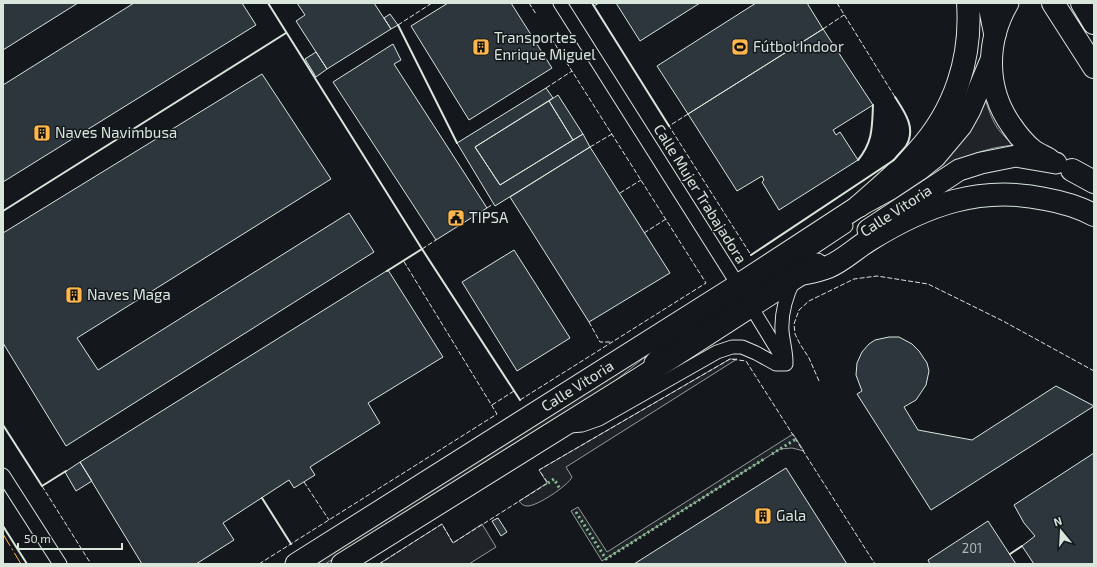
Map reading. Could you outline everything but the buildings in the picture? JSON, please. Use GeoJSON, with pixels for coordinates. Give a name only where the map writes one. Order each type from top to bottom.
{"type":"FeatureCollection","features":[{"type":"Feature","properties":{"kind":"highway"},"geometry":{"type":"LineString","coordinates":[[859,206],[918,152],[933,133],[949,106],[960,82],[964,63],[969,33],[968,3]]}},
{"type":"Feature","properties":{"kind":"highway"},"geometry":{"type":"LineString","coordinates":[[989,3],[995,33]]}},
{"type":"Feature","properties":{"kind":"highway"},"geometry":{"type":"LineString","coordinates":[[1008,3],[1000,18],[995,33],[991,60],[993,82],[1005,117],[1018,135],[1033,150],[1094,182]]}},
{"type":"Feature","properties":{"kind":"highway"},"geometry":{"type":"LineString","coordinates":[[1053,3],[1094,67]]}},
{"type":"Feature","properties":{"kind":"highway"},"geometry":{"type":"LineString","coordinates":[[1082,3],[1094,23]]}},
{"type":"Feature","properties":{"kind":"highway","name":"Calle Vitoria"},"geometry":{"type":"LineString","coordinates":[[296,564],[738,285],[859,206],[890,189],[935,157],[961,126],[970,110],[991,60]]}},
{"type":"Feature","properties":{"kind":"highway","name":"Calle Vitoria"},"geometry":{"type":"LineString","coordinates":[[342,564],[640,378],[959,170],[981,163],[1016,156],[1064,167]]}},
{"type":"Feature","properties":{"kind":"highway"},"geometry":{"type":"LineString","coordinates":[[1064,167],[1094,175]]}},
{"type":"Feature","properties":{"kind":"highway"},"geometry":{"type":"LineString","coordinates":[[798,276],[830,267],[871,239],[908,218],[961,198],[980,195],[1004,194],[1032,196],[1078,207],[1094,215]]}},
{"type":"Feature","properties":{"kind":"street","name":"Calle Mujer Trabajadora"},"geometry":{"type":"LineString","coordinates":[[560,3],[738,285],[735,300],[730,306],[665,349],[655,357],[640,378]]}},
{"type":"Feature","properties":{"kind":"street","name":"Calle Vitoria"},"geometry":{"type":"LineString","coordinates":[[751,307],[751,295],[754,289],[853,220],[859,206]]}},
{"type":"Feature","properties":{"kind":"street"},"geometry":{"type":"LineString","coordinates":[[786,364],[786,349],[782,333],[782,319],[787,293],[798,276]]}},
{"type":"Feature","properties":{"kind":"street"},"geometry":{"type":"LineString","coordinates":[[738,285],[786,364]]}},
{"type":"Feature","properties":{"kind":"street"},"geometry":{"type":"LineString","coordinates":[[560,427],[582,425],[599,419],[717,352],[732,347],[742,347],[776,364],[786,364]]}},
{"type":"Feature","properties":{"kind":"street"},"geometry":{"type":"LineString","coordinates":[[3,475],[60,564]]}},
{"type":"Feature","properties":{"kind":"shaded area"},"geometry":{"type":"Polygon","coordinates":[[[985,99],[995,125],[1014,145],[987,150],[961,159],[867,221],[985,99]]]}},
{"type":"Feature","properties":{"kind":"shaded area"},"geometry":{"type":"Polygon","coordinates":[[[655,349],[610,385],[325,564],[312,564],[655,349]]]}},
{"type":"Feature","properties":{"kind":"shaded area"},"geometry":{"type":"Polygon","coordinates":[[[730,359],[737,359],[566,467],[572,477],[570,481],[552,495],[537,503],[527,506],[519,501],[547,483],[539,470],[730,359]]]}},
{"type":"Feature","properties":{"kind":"shaded area"},"geometry":{"type":"Polygon","coordinates":[[[793,434],[804,451],[792,448],[780,449],[602,561],[571,511],[578,507],[607,552],[793,434]]]}},
{"type":"Feature","properties":{"kind":"shaded area"},"geometry":{"type":"Polygon","coordinates":[[[442,524],[453,543],[482,524],[496,547],[469,564],[379,564],[442,524]]]}},
{"type":"Feature","properties":{"kind":"hedge"},"geometry":{"type":"LineString","coordinates":[[772,454],[796,439]]}},
{"type":"Feature","properties":{"kind":"hedge"},"geometry":{"type":"LineString","coordinates":[[576,512],[606,559],[764,459]]}},
{"type":"Feature","properties":{"kind":"hedge"},"geometry":{"type":"LineString","coordinates":[[548,483],[554,479],[560,489]]}},
{"type":"Feature","properties":{"kind":"fence"},"geometry":{"type":"LineString","coordinates":[[398,25],[432,3]]}},
{"type":"Feature","properties":{"kind":"fence"},"geometry":{"type":"LineString","coordinates":[[529,3],[536,14]]}},
{"type":"Feature","properties":{"kind":"fence"},"geometry":{"type":"LineString","coordinates":[[594,6],[599,3]]}},
{"type":"Feature","properties":{"kind":"fence"},"geometry":{"type":"LineString","coordinates":[[837,3],[895,97]]}},
{"type":"Feature","properties":{"kind":"fence"},"geometry":{"type":"LineString","coordinates":[[823,29],[844,15]]}},
{"type":"Feature","properties":{"kind":"fence"},"geometry":{"type":"LineString","coordinates":[[520,400],[706,283],[553,41]]}},
{"type":"Feature","properties":{"kind":"fence"},"geometry":{"type":"LineString","coordinates":[[546,88],[572,71]]}},
{"type":"Feature","properties":{"kind":"fence"},"geometry":{"type":"LineString","coordinates":[[688,114],[669,126],[751,255]]}},
{"type":"Feature","properties":{"kind":"fence"},"geometry":{"type":"LineString","coordinates":[[590,147],[612,134]]}},
{"type":"Feature","properties":{"kind":"fence"},"geometry":{"type":"LineString","coordinates":[[620,193],[641,180]]}},
{"type":"Feature","properties":{"kind":"fence"},"geometry":{"type":"LineString","coordinates":[[487,208],[493,204]]}},
{"type":"Feature","properties":{"kind":"fence"},"geometry":{"type":"LineString","coordinates":[[644,233],[666,219]]}},
{"type":"Feature","properties":{"kind":"fence"},"geometry":{"type":"LineString","coordinates":[[422,249],[436,240]]}},
{"type":"Feature","properties":{"kind":"fence"},"geometry":{"type":"LineString","coordinates":[[259,564],[497,414],[403,260]]}},
{"type":"Feature","properties":{"kind":"fence"},"geometry":{"type":"LineString","coordinates":[[819,381],[809,358],[795,334],[794,324],[799,310],[809,301],[854,279],[877,276],[928,284],[1003,321],[1094,371]]}},
{"type":"Feature","properties":{"kind":"fence"},"geometry":{"type":"LineString","coordinates":[[589,322],[600,342],[612,342]]}},
{"type":"Feature","properties":{"kind":"fence"},"geometry":{"type":"LineString","coordinates":[[379,564],[442,524],[453,543],[548,483],[539,470],[730,359],[746,361],[875,564]]}},
{"type":"Feature","properties":{"kind":"fence"},"geometry":{"type":"LineString","coordinates":[[492,405],[514,391]]}},
{"type":"Feature","properties":{"kind":"fence"},"geometry":{"type":"LineString","coordinates":[[304,482],[329,520]]}},
{"type":"Feature","properties":{"kind":"fence"},"geometry":{"type":"LineString","coordinates":[[42,486],[91,564]]}},
{"type":"Feature","properties":{"kind":"wall"},"geometry":{"type":"LineString","coordinates":[[268,3],[422,249],[387,271]]}},
{"type":"Feature","properties":{"kind":"wall"},"geometry":{"type":"LineString","coordinates":[[592,3],[669,126]]}},
{"type":"Feature","properties":{"kind":"wall"},"geometry":{"type":"LineString","coordinates":[[398,25],[457,143]]}},
{"type":"Feature","properties":{"kind":"wall"},"geometry":{"type":"LineString","coordinates":[[3,211],[286,33]]}},
{"type":"Feature","properties":{"kind":"wall"},"geometry":{"type":"LineString","coordinates":[[751,255],[894,160],[906,146],[910,133],[908,120],[895,97]]}},
{"type":"Feature","properties":{"kind":"wall"},"geometry":{"type":"LineString","coordinates":[[858,160],[867,147],[871,134],[873,105]]}},
{"type":"Feature","properties":{"kind":"wall"},"geometry":{"type":"LineString","coordinates":[[422,249],[520,400]]}},
{"type":"Feature","properties":{"kind":"wall"},"geometry":{"type":"LineString","coordinates":[[3,425],[42,486],[66,471]]}},
{"type":"Feature","properties":{"kind":"wall"},"geometry":{"type":"LineString","coordinates":[[262,498],[291,544]]}},
{"type":"Feature","properties":{"kind":"wall"},"geometry":{"type":"LineString","coordinates":[[3,526],[27,564]]}},
{"type":"Feature","properties":{"kind":"wall"},"geometry":{"type":"LineString","coordinates":[[1010,554],[1022,546]]}},
{"type":"Feature","properties":{"kind":"power"},"geometry":{"type":"LineString","coordinates":[[3,534],[21,564]]}},
{"type":"Feature","properties":{"kind":"place","name":"Transportes Enrique Miguel"},"geometry":{"type":"Point","coordinates":[481,47]}},
{"type":"Feature","properties":{"kind":"place","name":"Fútbol Indoor"},"geometry":{"type":"Point","coordinates":[740,47]}},
{"type":"Feature","properties":{"kind":"place","name":"Naves Navimbusa"},"geometry":{"type":"Point","coordinates":[42,133]}},
{"type":"Feature","properties":{"kind":"place","name":"TIPSA"},"geometry":{"type":"Point","coordinates":[456,218]}},
{"type":"Feature","properties":{"kind":"place","name":"Naves Maga"},"geometry":{"type":"Point","coordinates":[74,295]}},
{"type":"Feature","properties":{"kind":"place","name":"Gala"},"geometry":{"type":"Point","coordinates":[763,516]}}]}
